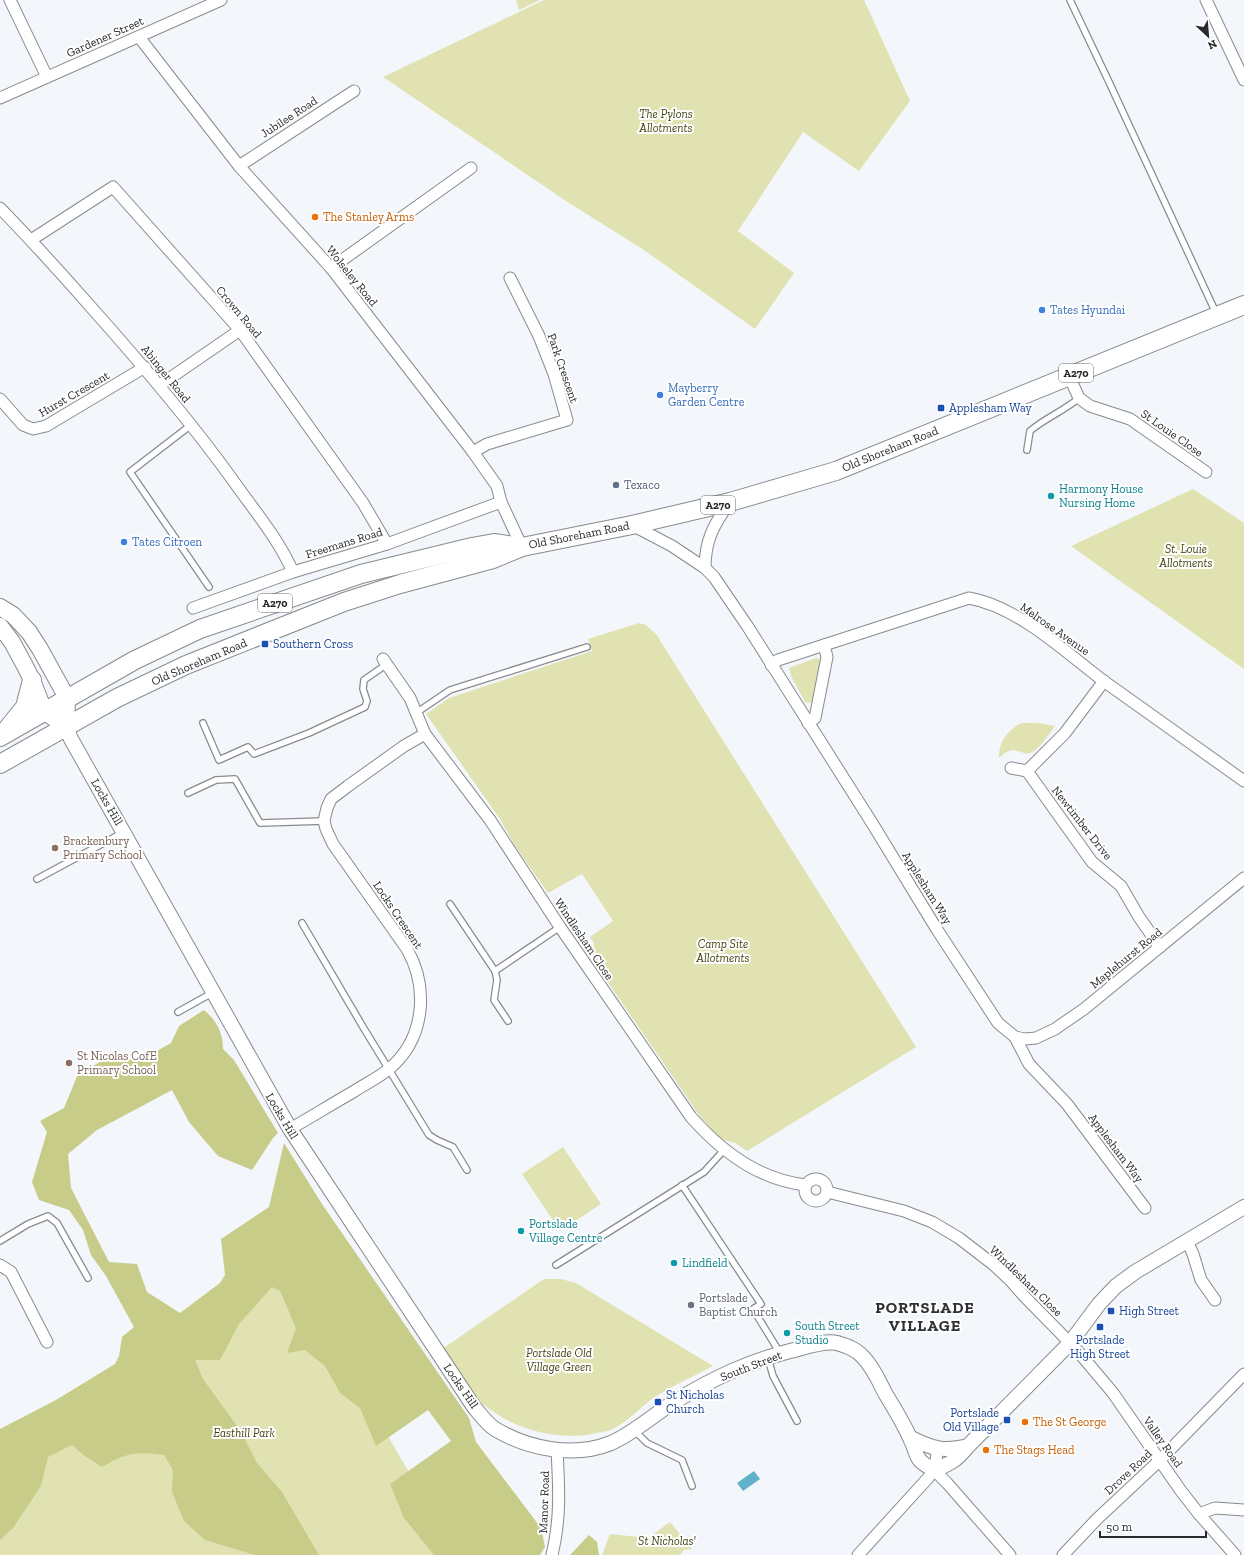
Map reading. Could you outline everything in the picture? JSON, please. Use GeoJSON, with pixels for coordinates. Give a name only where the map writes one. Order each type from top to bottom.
{"type":"FeatureCollection","features":[{"type":"Feature","properties":{"kind":"main road","name":"Old Shoreham Road"},"geometry":{"type":"LineString","coordinates":[[0,764],[117,698],[186,665],[344,602],[400,584],[493,559],[522,547],[632,525],[730,502],[836,471],[1244,304]]}},
{"type":"Feature","properties":{"kind":"main road","name":"Old Shoreham Road"},"geometry":{"type":"LineString","coordinates":[[0,736],[135,660],[200,629],[361,574],[494,543],[522,547]]}},
{"type":"Feature","properties":{"kind":"main road"},"geometry":{"type":"LineString","coordinates":[[0,607],[13,615],[29,632],[67,698],[66,727]]}},
{"type":"Feature","properties":{"kind":"main road"},"geometry":{"type":"LineString","coordinates":[[0,626],[12,642],[32,680],[44,711],[66,727]]}},
{"type":"Feature","properties":{"kind":"main road"},"geometry":{"type":"LineString","coordinates":[[0,736],[25,707],[32,680]]}},
{"type":"Feature","properties":{"kind":"street"},"geometry":{"type":"LineString","coordinates":[[10,0],[47,77]]}},
{"type":"Feature","properties":{"kind":"street","name":"Gardener Street"},"geometry":{"type":"LineString","coordinates":[[0,98],[221,0]]}},
{"type":"Feature","properties":{"kind":"street"},"geometry":{"type":"LineString","coordinates":[[1206,0],[1244,80]]}},
{"type":"Feature","properties":{"kind":"street","name":"Wolseley Road"},"geometry":{"type":"LineString","coordinates":[[139,37],[239,166],[331,268],[473,452],[497,486],[501,502],[522,547]]}},
{"type":"Feature","properties":{"kind":"street","name":"Jubilee Road"},"geometry":{"type":"LineString","coordinates":[[239,166],[354,91]]}},
{"type":"Feature","properties":{"kind":"street"},"geometry":{"type":"LineString","coordinates":[[331,268],[471,168]]}},
{"type":"Feature","properties":{"kind":"street","name":"Crown Road"},"geometry":{"type":"LineString","coordinates":[[31,240],[113,187],[240,330],[363,503],[387,544]]}},
{"type":"Feature","properties":{"kind":"street","name":"Abinger Road"},"geometry":{"type":"LineString","coordinates":[[0,208],[31,240],[160,385],[270,532],[287,558],[294,572]]}},
{"type":"Feature","properties":{"kind":"street","name":"Park Crescent"},"geometry":{"type":"LineString","coordinates":[[473,452],[487,444],[567,420],[554,374],[539,336],[510,278]]}},
{"type":"Feature","properties":{"kind":"street"},"geometry":{"type":"LineString","coordinates":[[160,385],[240,330]]}},
{"type":"Feature","properties":{"kind":"street","name":"Hurst Crescent"},"geometry":{"type":"LineString","coordinates":[[0,399],[23,425],[33,429],[46,426],[145,367]]}},
{"type":"Feature","properties":{"kind":"street"},"geometry":{"type":"LineString","coordinates":[[1069,376],[1079,398]]}},
{"type":"Feature","properties":{"kind":"street","name":"St Louie Close"},"geometry":{"type":"LineString","coordinates":[[1079,398],[1090,406],[1130,419],[1206,472]]}},
{"type":"Feature","properties":{"kind":"street","name":"Freemans Road"},"geometry":{"type":"LineString","coordinates":[[194,608],[294,572],[387,544],[501,502]]}},
{"type":"Feature","properties":{"kind":"street"},"geometry":{"type":"LineString","coordinates":[[705,568],[709,538],[718,519],[730,502]]}},
{"type":"Feature","properties":{"kind":"street","name":"Applesham Way"},"geometry":{"type":"LineString","coordinates":[[632,525],[672,546],[705,568],[722,588],[872,823],[936,928],[998,1023],[1015,1037],[1030,1064],[1067,1104],[1145,1208]]}},
{"type":"Feature","properties":{"kind":"street","name":"Melrose Avenue"},"geometry":{"type":"LineString","coordinates":[[771,665],[778,660],[969,598],[983,600],[1002,608],[1047,637],[1104,681],[1244,781]]}},
{"type":"Feature","properties":{"kind":"street"},"geometry":{"type":"LineString","coordinates":[[808,723],[815,718],[827,657],[824,645]]}},
{"type":"Feature","properties":{"kind":"street","name":"Windlesham Close"},"geometry":{"type":"LineString","coordinates":[[385,662],[410,698],[425,734],[490,820],[681,1104],[700,1128],[724,1150],[744,1164],[780,1180],[806,1185],[811,1180],[818,1179],[826,1185],[827,1192],[904,1211],[946,1230],[976,1251],[1010,1280],[1070,1343]]}},
{"type":"Feature","properties":{"kind":"street"},"geometry":{"type":"LineString","coordinates":[[1011,768],[1027,771],[1065,733],[1104,681]]}},
{"type":"Feature","properties":{"kind":"street","name":"Locks Hill"},"geometry":{"type":"LineString","coordinates":[[66,727],[71,739],[124,832],[212,993],[290,1129],[474,1407],[494,1428],[513,1438],[540,1447],[557,1450]]}},
{"type":"Feature","properties":{"kind":"street"},"geometry":{"type":"LineString","coordinates":[[324,821],[329,804],[339,793],[404,746],[425,734]]}},
{"type":"Feature","properties":{"kind":"street","name":"Newtimber Drive"},"geometry":{"type":"LineString","coordinates":[[1027,771],[1092,862],[1121,886],[1139,917],[1160,947]]}},
{"type":"Feature","properties":{"kind":"street","name":"Locks Crescent"},"geometry":{"type":"LineString","coordinates":[[290,1129],[389,1069],[402,1055],[408,1045],[418,1020],[421,1001],[418,973],[407,949],[333,844],[324,821]]}},
{"type":"Feature","properties":{"kind":"street","name":"Maplehurst Road"},"geometry":{"type":"LineString","coordinates":[[1015,1037],[1025,1040],[1036,1038],[1061,1025],[1084,1010],[1244,878]]}},
{"type":"Feature","properties":{"kind":"street"},"geometry":{"type":"LineString","coordinates":[[806,1185],[806,1196],[811,1200],[822,1200],[827,1192]]}},
{"type":"Feature","properties":{"kind":"street"},"geometry":{"type":"LineString","coordinates":[[934,1470],[949,1464],[960,1457],[968,1446],[1070,1343],[1099,1304],[1116,1286],[1134,1272],[1244,1207]]}},
{"type":"Feature","properties":{"kind":"street"},"geometry":{"type":"LineString","coordinates":[[1187,1241],[1193,1254],[1201,1280],[1215,1300]]}},
{"type":"Feature","properties":{"kind":"street"},"geometry":{"type":"LineString","coordinates":[[0,1265],[11,1272],[47,1342]]}},
{"type":"Feature","properties":{"kind":"street","name":"South Street"},"geometry":{"type":"LineString","coordinates":[[557,1450],[583,1449],[610,1443],[634,1430],[674,1403],[731,1371],[774,1355],[812,1345],[834,1343],[846,1346],[864,1357],[911,1438],[915,1454],[922,1464],[934,1470],[1010,1555]]}},
{"type":"Feature","properties":{"kind":"street","name":"Valley Road"},"geometry":{"type":"LineString","coordinates":[[1070,1343],[1113,1393],[1159,1461],[1199,1514],[1235,1555]]}},
{"type":"Feature","properties":{"kind":"street","name":"Drove Road"},"geometry":{"type":"LineString","coordinates":[[1063,1555],[1097,1519],[1159,1461],[1244,1374]]}},
{"type":"Feature","properties":{"kind":"street"},"geometry":{"type":"LineString","coordinates":[[911,1438],[938,1449],[957,1449],[968,1446]]}},
{"type":"Feature","properties":{"kind":"street"},"geometry":{"type":"LineString","coordinates":[[858,1555],[928,1478],[934,1470],[938,1449]]}},
{"type":"Feature","properties":{"kind":"street","name":"Manor Road"},"geometry":{"type":"LineString","coordinates":[[552,1555],[557,1533],[559,1501],[557,1450]]}},
{"type":"Feature","properties":{"kind":"street"},"geometry":{"type":"LineString","coordinates":[[1199,1514],[1215,1508],[1244,1510]]}},
{"type":"Feature","properties":{"kind":"lane"},"geometry":{"type":"LineString","coordinates":[[1070,0],[1217,316]]}},
{"type":"Feature","properties":{"kind":"lane"},"geometry":{"type":"LineString","coordinates":[[1027,450],[1030,431],[1040,423],[1070,406],[1079,398]]}},
{"type":"Feature","properties":{"kind":"lane"},"geometry":{"type":"LineString","coordinates":[[191,425],[130,472],[209,586]]}},
{"type":"Feature","properties":{"kind":"lane"},"geometry":{"type":"LineString","coordinates":[[416,713],[450,690],[587,647]]}},
{"type":"Feature","properties":{"kind":"lane"},"geometry":{"type":"LineString","coordinates":[[202,723],[219,760],[248,747],[254,754],[309,733],[365,707],[367,701],[363,689],[364,680],[385,662]]}},
{"type":"Feature","properties":{"kind":"lane"},"geometry":{"type":"LineString","coordinates":[[188,793],[216,780],[235,779],[260,823],[324,821]]}},
{"type":"Feature","properties":{"kind":"lane"},"geometry":{"type":"LineString","coordinates":[[37,879],[124,832]]}},
{"type":"Feature","properties":{"kind":"lane"},"geometry":{"type":"LineString","coordinates":[[450,904],[495,971],[497,980],[494,1000],[508,1021]]}},
{"type":"Feature","properties":{"kind":"lane"},"geometry":{"type":"LineString","coordinates":[[302,923],[429,1135],[453,1147],[467,1170]]}},
{"type":"Feature","properties":{"kind":"lane"},"geometry":{"type":"LineString","coordinates":[[495,971],[560,926]]}},
{"type":"Feature","properties":{"kind":"lane"},"geometry":{"type":"LineString","coordinates":[[178,1012],[212,993]]}},
{"type":"Feature","properties":{"kind":"lane"},"geometry":{"type":"LineString","coordinates":[[556,1265],[704,1172],[724,1150]]}},
{"type":"Feature","properties":{"kind":"lane"},"geometry":{"type":"LineString","coordinates":[[682,1186],[761,1304],[753,1309],[774,1355],[773,1376],[797,1421]]}},
{"type":"Feature","properties":{"kind":"lane"},"geometry":{"type":"LineString","coordinates":[[0,1241],[28,1224],[48,1216],[57,1223],[88,1278]]}},
{"type":"Feature","properties":{"kind":"lane"},"geometry":{"type":"LineString","coordinates":[[634,1430],[647,1443],[682,1460],[692,1486]]}},
{"type":"Feature","properties":{"kind":"green space"},"geometry":{"type":"Polygon","coordinates":[[[516,0],[540,0],[519,10],[516,0]]]}},
{"type":"Feature","properties":{"kind":"green space","name":"The Pylons Allotments"},"geometry":{"type":"Polygon","coordinates":[[[544,0],[864,0],[910,101],[859,171],[803,132],[738,231],[794,273],[755,329],[644,250],[566,201],[383,77],[544,0]]]}},
{"type":"Feature","properties":{"kind":"green space","name":"St. Louie Allotments"},"geometry":{"type":"Polygon","coordinates":[[[1193,489],[1244,523],[1244,669],[1071,546],[1193,489]]]}},
{"type":"Feature","properties":{"kind":"green space","name":"Camp Site Allotments"},"geometry":{"type":"Polygon","coordinates":[[[639,623],[646,625],[656,634],[916,1047],[747,1151],[735,1143],[720,1139],[699,1115],[592,959],[594,943],[590,937],[613,921],[582,874],[548,893],[515,846],[500,819],[426,714],[449,698],[592,651],[588,639],[639,623]]]}},
{"type":"Feature","properties":{"kind":"green space"},"geometry":{"type":"Polygon","coordinates":[[[816,658],[821,660],[813,702],[808,703],[805,702],[791,676],[789,668],[816,658]]]}},
{"type":"Feature","properties":{"kind":"green space"},"geometry":{"type":"Polygon","coordinates":[[[1022,723],[1038,723],[1055,726],[1034,751],[1026,753],[1015,750],[1010,751],[999,758],[1000,747],[1005,737],[1012,729],[1022,723]]]}},
{"type":"Feature","properties":{"kind":"green space"},"geometry":{"type":"Polygon","coordinates":[[[204,1010],[216,1023],[222,1038],[223,1049],[234,1060],[278,1133],[273,1138],[252,1170],[218,1156],[189,1122],[172,1090],[97,1130],[68,1154],[71,1188],[109,1262],[137,1264],[147,1292],[180,1313],[220,1283],[225,1275],[221,1239],[269,1207],[284,1143],[322,1204],[469,1418],[476,1442],[541,1528],[545,1547],[540,1555],[434,1555],[404,1518],[390,1484],[451,1441],[428,1410],[376,1446],[360,1408],[340,1393],[325,1366],[305,1350],[287,1353],[296,1328],[280,1291],[272,1287],[239,1324],[220,1360],[195,1360],[203,1379],[240,1430],[257,1463],[282,1492],[319,1555],[255,1555],[205,1540],[184,1521],[172,1492],[173,1470],[164,1455],[146,1453],[132,1454],[110,1462],[102,1467],[82,1454],[72,1445],[48,1457],[41,1486],[13,1528],[0,1540],[0,1429],[56,1400],[115,1364],[119,1356],[122,1337],[134,1327],[106,1276],[91,1255],[83,1230],[69,1210],[39,1200],[32,1182],[47,1132],[40,1121],[64,1108],[78,1074],[102,1061],[143,1059],[171,1043],[179,1026],[204,1010]]]}},
{"type":"Feature","properties":{"kind":"green space"},"geometry":{"type":"Polygon","coordinates":[[[563,1147],[601,1204],[560,1231],[522,1174],[563,1147]]]}},
{"type":"Feature","properties":{"kind":"green space","name":"Easthill Park"},"geometry":{"type":"Polygon","coordinates":[[[285,1259],[457,1555],[0,1555],[0,1446],[285,1259]]]}},
{"type":"Feature","properties":{"kind":"green space","name":"Portslade Old Village Green"},"geometry":{"type":"Polygon","coordinates":[[[544,1279],[561,1279],[576,1283],[713,1366],[659,1394],[631,1417],[615,1428],[606,1431],[577,1436],[562,1436],[532,1430],[504,1419],[473,1395],[463,1383],[442,1349],[544,1279]]]}},
{"type":"Feature","properties":{"kind":"green space","name":"St Nicholas'"},"geometry":{"type":"Polygon","coordinates":[[[670,1522],[692,1549],[684,1550],[680,1555],[602,1555],[610,1534],[648,1538],[670,1522]]]}},
{"type":"Feature","properties":{"kind":"green space"},"geometry":{"type":"Polygon","coordinates":[[[589,1535],[597,1542],[599,1555],[570,1555],[589,1535]]]}},
{"type":"Feature","properties":{"kind":"water"},"geometry":{"type":"Polygon","coordinates":[[[754,1471],[760,1479],[743,1491],[737,1483],[754,1471]]]}},
{"type":"Feature","properties":{"kind":"place","name":"The Stanley Arms"},"geometry":{"type":"Point","coordinates":[315,217]}},
{"type":"Feature","properties":{"kind":"place","name":"Tates Hyundai"},"geometry":{"type":"Point","coordinates":[1042,310]}},
{"type":"Feature","properties":{"kind":"place","name":"Mayberry Garden Centre"},"geometry":{"type":"Point","coordinates":[660,395]}},
{"type":"Feature","properties":{"kind":"place","name":"Applesham Way"},"geometry":{"type":"Point","coordinates":[941,408]}},
{"type":"Feature","properties":{"kind":"place","name":"Texaco"},"geometry":{"type":"Point","coordinates":[616,485]}},
{"type":"Feature","properties":{"kind":"place","name":"Harmony House Nursing Home"},"geometry":{"type":"Point","coordinates":[1051,496]}},
{"type":"Feature","properties":{"kind":"place","name":"Tates Citroen"},"geometry":{"type":"Point","coordinates":[124,542]}},
{"type":"Feature","properties":{"kind":"place","name":"Southern Cross"},"geometry":{"type":"Point","coordinates":[265,644]}},
{"type":"Feature","properties":{"kind":"place","name":"Brackenbury Primary School"},"geometry":{"type":"Point","coordinates":[55,848]}},
{"type":"Feature","properties":{"kind":"place","name":"St Nicolas CofE Primary School"},"geometry":{"type":"Point","coordinates":[69,1063]}},
{"type":"Feature","properties":{"kind":"place","name":"Portslade Village Centre"},"geometry":{"type":"Point","coordinates":[521,1231]}},
{"type":"Feature","properties":{"kind":"place","name":"Lindfield"},"geometry":{"type":"Point","coordinates":[674,1263]}},
{"type":"Feature","properties":{"kind":"place","name":"Portslade Baptist Church"},"geometry":{"type":"Point","coordinates":[691,1305]}},
{"type":"Feature","properties":{"kind":"place","name":"High Street"},"geometry":{"type":"Point","coordinates":[1111,1311]}},
{"type":"Feature","properties":{"kind":"place","name":"Portslade High Street"},"geometry":{"type":"Point","coordinates":[1100,1327]}},
{"type":"Feature","properties":{"kind":"place","name":"South Street Studio"},"geometry":{"type":"Point","coordinates":[787,1333]}},
{"type":"Feature","properties":{"kind":"place","name":"St Nicholas Church"},"geometry":{"type":"Point","coordinates":[658,1402]}},
{"type":"Feature","properties":{"kind":"place","name":"Portslade Old Village"},"geometry":{"type":"Point","coordinates":[1007,1420]}},
{"type":"Feature","properties":{"kind":"place","name":"The St George"},"geometry":{"type":"Point","coordinates":[1025,1422]}},
{"type":"Feature","properties":{"kind":"place","name":"The Stags Head"},"geometry":{"type":"Point","coordinates":[986,1450]}},
{"type":"Feature","properties":{"kind":"district","name":"PORTSLADE VILLAGE"},"geometry":{"type":"Point","coordinates":[925,1316]}}]}
